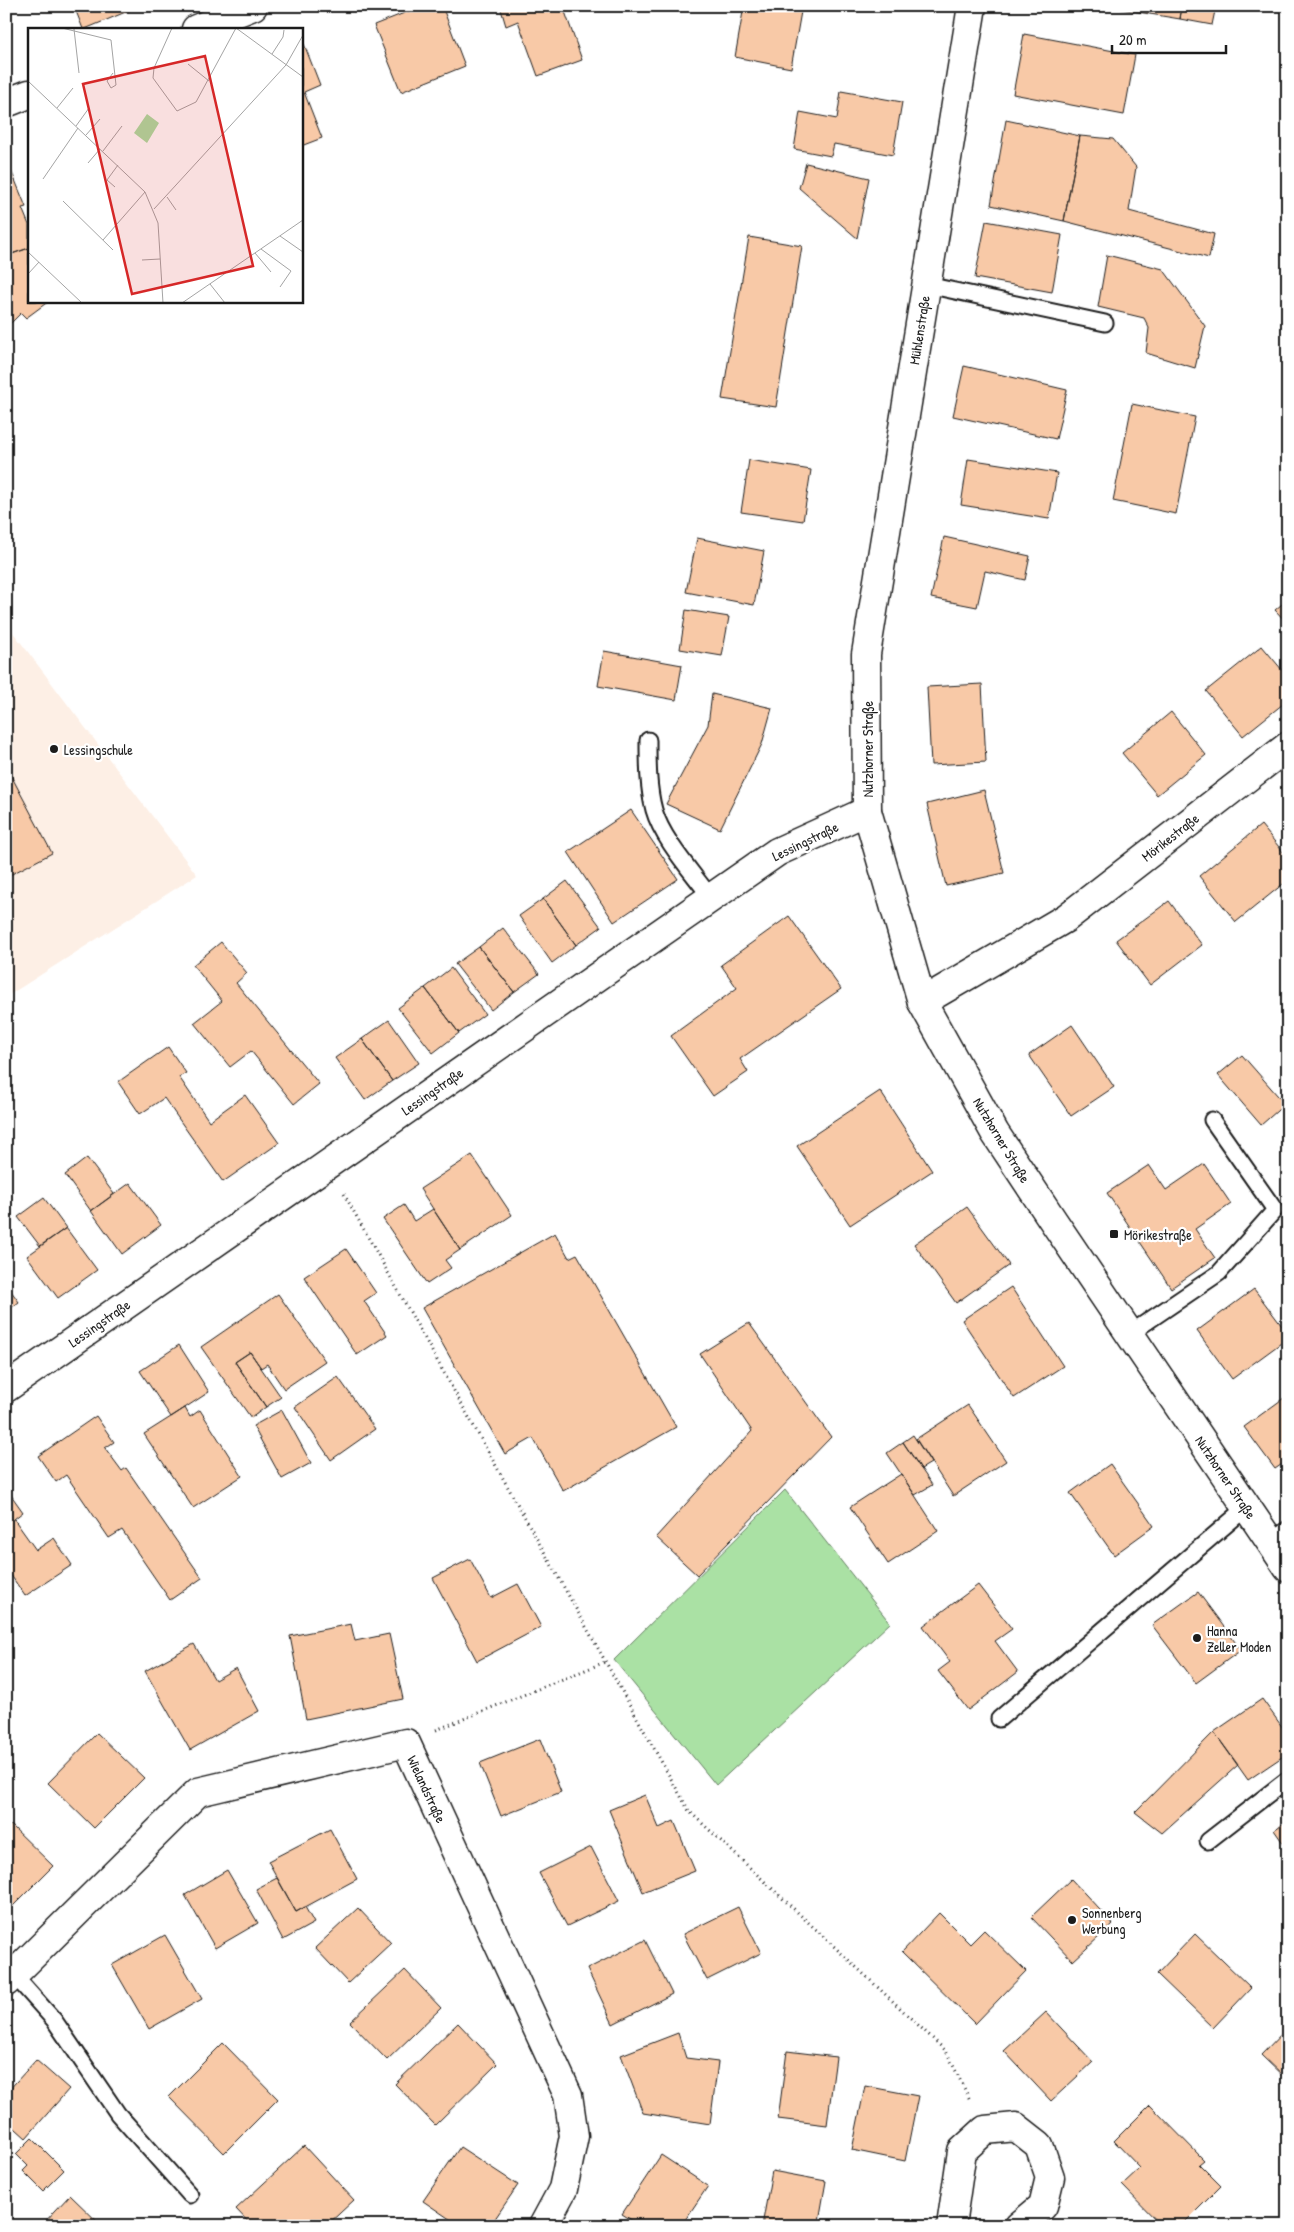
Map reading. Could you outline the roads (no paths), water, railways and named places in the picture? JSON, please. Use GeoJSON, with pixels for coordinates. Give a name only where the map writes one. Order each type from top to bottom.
{"type":"FeatureCollection","features":[{"type":"Feature","properties":{"kind":"street"},"geometry":{"type":"LineString","coordinates":[[198,28],[253,6]]}},
{"type":"Feature","properties":{"kind":"street","name":"Mühlenstraße"},"geometry":{"type":"LineString","coordinates":[[866,654],[972,6]]}},
{"type":"Feature","properties":{"kind":"street"},"geometry":{"type":"LineString","coordinates":[[6,103],[28,94]]}},
{"type":"Feature","properties":{"kind":"street","name":"Nutzhorner Straße"},"geometry":{"type":"LineString","coordinates":[[866,654],[867,811],[922,1002],[996,1133],[1129,1334],[1247,1507],[1279,1535],[1288,1568]]}},
{"type":"Feature","properties":{"kind":"street","name":"Mörikestraße"},"geometry":{"type":"LineString","coordinates":[[922,1002],[1066,918],[1288,746]]}},
{"type":"Feature","properties":{"kind":"street","name":"Lessingstraße"},"geometry":{"type":"LineString","coordinates":[[6,1388],[777,852],[867,811]]}},
{"type":"Feature","properties":{"kind":"street","name":"Wielandstraße"},"geometry":{"type":"LineString","coordinates":[[10,1978],[198,1792],[406,1743],[568,2095],[574,2136],[564,2190],[543,2226]]}},
{"type":"Feature","properties":{"kind":"street"},"geometry":{"type":"LineString","coordinates":[[951,2226],[962,2151],[985,2130],[1016,2127],[1039,2145],[1050,2177],[1042,2206],[1019,2226]]}},
{"type":"Feature","properties":{"kind":"lane"},"geometry":{"type":"LineString","coordinates":[[927,285],[1105,323]]}},
{"type":"Feature","properties":{"kind":"lane"},"geometry":{"type":"LineString","coordinates":[[648,740],[649,776],[654,811],[671,844],[711,898]]}},
{"type":"Feature","properties":{"kind":"lane"},"geometry":{"type":"LineString","coordinates":[[1129,1334],[1219,1273],[1275,1210],[1212,1120]]}},
{"type":"Feature","properties":{"kind":"lane"},"geometry":{"type":"LineString","coordinates":[[999,1719],[1247,1507]]}},
{"type":"Feature","properties":{"kind":"lane"},"geometry":{"type":"LineString","coordinates":[[1208,1841],[1288,1779]]}},
{"type":"Feature","properties":{"kind":"lane"},"geometry":{"type":"LineString","coordinates":[[10,1978],[54,2020],[118,2114],[190,2195]]}},
{"type":"Feature","properties":{"kind":"place","name":"Lessingschule"},"geometry":{"type":"Point","coordinates":[54,749]}},
{"type":"Feature","properties":{"kind":"place","name":"Mörikestraße"},"geometry":{"type":"Point","coordinates":[1114,1234]}},
{"type":"Feature","properties":{"kind":"place","name":"Hanna Zeller Moden"},"geometry":{"type":"Point","coordinates":[1197,1638]}},
{"type":"Feature","properties":{"kind":"place","name":"Sonnenberg Werbung"},"geometry":{"type":"Point","coordinates":[1072,1920]}}]}
